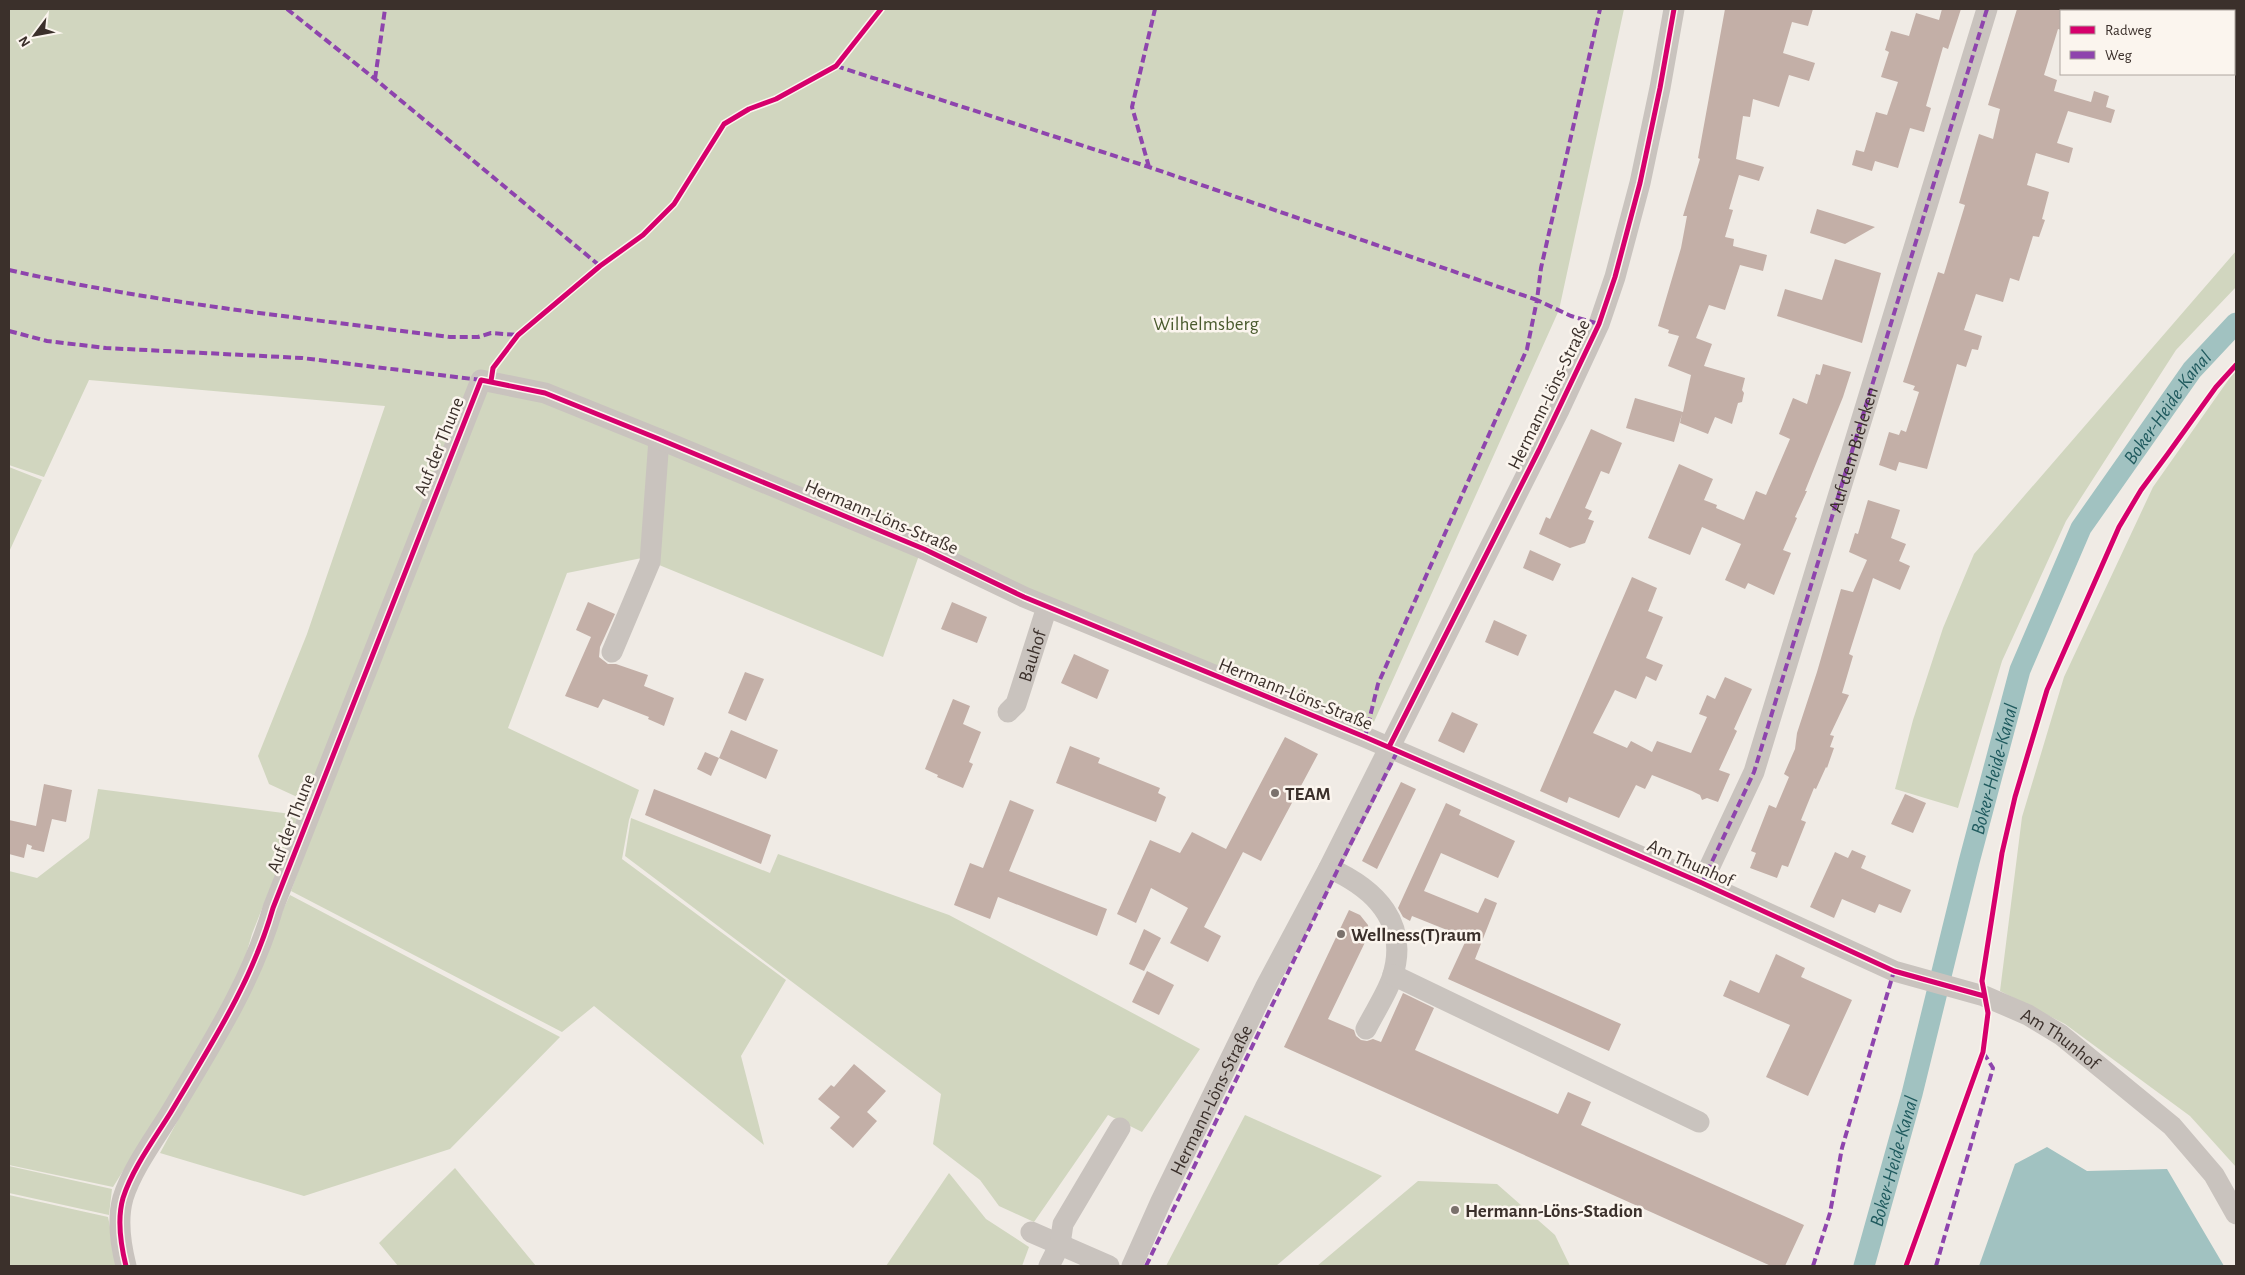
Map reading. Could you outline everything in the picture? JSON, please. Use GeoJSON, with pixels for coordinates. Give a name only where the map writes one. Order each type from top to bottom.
{"type":"FeatureCollection","features":[{"type":"Feature","properties":{"kind":"street","name":"Hermann-Löns-Straße"},"geometry":{"type":"LineString","coordinates":[[1132,1266],[1161,1201],[1264,988],[1330,868],[1530,467],[1599,324],[1615,277],[1640,183],[1674,9]]}},
{"type":"Feature","properties":{"kind":"street","name":"Auf dem Bieleken"},"geometry":{"type":"LineString","coordinates":[[1702,883],[1754,772],[1987,9]]}},
{"type":"Feature","properties":{"kind":"street","name":"Hermann-Löns-Straße"},"geometry":{"type":"LineString","coordinates":[[481,380],[545,393],[659,439],[924,549],[1047,607],[1389,748]]}},
{"type":"Feature","properties":{"kind":"street","name":"Auf der Thune"},"geometry":{"type":"LineString","coordinates":[[126,1266],[122,1248],[121,1222],[123,1199],[138,1166],[220,1030],[244,985],[264,940],[273,908],[481,380]]}},
{"type":"Feature","properties":{"kind":"street"},"geometry":{"type":"LineString","coordinates":[[612,652],[650,562],[659,439]]}},
{"type":"Feature","properties":{"kind":"street","name":"Bauhof"},"geometry":{"type":"LineString","coordinates":[[1016,712],[1047,607]]}},
{"type":"Feature","properties":{"kind":"street","name":"Am Thunhof"},"geometry":{"type":"LineString","coordinates":[[1389,748],[1702,883],[1902,974],[1984,996],[2028,1015],[2061,1035],[2172,1126],[2214,1175],[2236,1214]]}},
{"type":"Feature","properties":{"kind":"street"},"geometry":{"type":"LineString","coordinates":[[1330,868],[1377,898],[1391,920],[1398,941],[1397,959],[1393,975],[1366,1029]]}},
{"type":"Feature","properties":{"kind":"street"},"geometry":{"type":"LineString","coordinates":[[1393,975],[1699,1122]]}},
{"type":"Feature","properties":{"kind":"street"},"geometry":{"type":"LineString","coordinates":[[1049,1266],[1060,1244],[1063,1224],[1120,1128]]}},
{"type":"Feature","properties":{"kind":"street"},"geometry":{"type":"LineString","coordinates":[[1031,1232],[1109,1266]]}},
{"type":"Feature","properties":{"kind":"green space","name":"Wilhelmsberg"},"geometry":{"type":"Polygon","coordinates":[[[9,9],[1624,9],[1559,310],[1369,733],[923,544],[883,657],[642,558],[567,573],[508,728],[639,790],[629,820],[622,859],[786,980],[741,1056],[764,1145],[594,1006],[562,1032],[291,891],[321,808],[269,784],[258,756],[307,634],[385,406],[89,380],[44,477],[9,465],[9,9]]]}},
{"type":"Feature","properties":{"kind":"green space"},"geometry":{"type":"Polygon","coordinates":[[[2236,251],[2236,287],[2176,350],[2066,521],[2002,661],[1958,808],[1895,789],[1913,720],[1943,628],[1974,554],[2236,251]]]}},
{"type":"Feature","properties":{"kind":"green space"},"geometry":{"type":"Polygon","coordinates":[[[2236,369],[2236,1167],[2190,1116],[2065,1024],[2000,991],[2022,817],[2064,677],[2153,487],[2236,369]]]}},
{"type":"Feature","properties":{"kind":"green space"},"geometry":{"type":"Polygon","coordinates":[[[9,467],[42,480],[9,552],[9,467]]]}},
{"type":"Feature","properties":{"kind":"green space"},"geometry":{"type":"Polygon","coordinates":[[[98,789],[299,815],[252,934],[239,979],[191,1062],[113,1187],[9,1165],[9,871],[37,878],[89,838],[98,789]]]}},
{"type":"Feature","properties":{"kind":"green space"},"geometry":{"type":"Polygon","coordinates":[[[631,818],[770,873],[778,854],[949,915],[1200,1049],[1142,1132],[1108,1115],[1034,1222],[999,1206],[980,1180],[933,1144],[941,1094],[625,856],[631,818]]]}},
{"type":"Feature","properties":{"kind":"green space"},"geometry":{"type":"Polygon","coordinates":[[[290,895],[560,1037],[450,1149],[304,1196],[160,1153],[221,1041],[290,895]]]}},
{"type":"Feature","properties":{"kind":"green space"},"geometry":{"type":"Polygon","coordinates":[[[1245,1115],[1382,1176],[1276,1266],[1166,1266],[1245,1115]]]}},
{"type":"Feature","properties":{"kind":"green space"},"geometry":{"type":"Polygon","coordinates":[[[9,1166],[112,1189],[109,1215],[9,1193],[9,1166]]]}},
{"type":"Feature","properties":{"kind":"green space"},"geometry":{"type":"Polygon","coordinates":[[[455,1168],[536,1266],[398,1266],[379,1243],[455,1168]]]}},
{"type":"Feature","properties":{"kind":"green space"},"geometry":{"type":"Polygon","coordinates":[[[949,1173],[986,1219],[1029,1247],[1022,1266],[886,1266],[949,1173]]]}},
{"type":"Feature","properties":{"kind":"green space","name":"Hermann-Löns-Stadion"},"geometry":{"type":"Polygon","coordinates":[[[1418,1181],[1497,1184],[1555,1235],[1570,1266],[1317,1266],[1418,1181]]]}},
{"type":"Feature","properties":{"kind":"green space"},"geometry":{"type":"Polygon","coordinates":[[[9,1195],[108,1217],[118,1266],[9,1266],[9,1195]]]}},
{"type":"Feature","properties":{"kind":"water"},"geometry":{"type":"Polygon","coordinates":[[[2047,1147],[2087,1171],[2167,1169],[2224,1266],[1979,1266],[2015,1164],[2047,1147]]]}},
{"type":"Feature","properties":{"kind":"building"},"geometry":{"type":"Polygon","coordinates":[[[1725,9],[1813,9],[1808,26],[1792,22],[1783,53],[1815,63],[1809,81],[1789,75],[1779,107],[1753,99],[1750,117],[1743,116],[1736,159],[1764,167],[1759,181],[1739,175],[1729,209],[1733,210],[1725,237],[1734,239],[1733,246],[1767,255],[1763,271],[1740,265],[1725,310],[1709,305],[1696,338],[1712,344],[1704,366],[1745,378],[1742,402],[1738,403],[1732,424],[1715,417],[1708,434],[1680,423],[1682,414],[1674,442],[1626,428],[1635,398],[1683,412],[1691,375],[1668,366],[1679,336],[1668,333],[1669,330],[1658,326],[1681,248],[1687,216],[1683,216],[1700,159],[1698,158],[1725,9]]]}},
{"type":"Feature","properties":{"kind":"building"},"geometry":{"type":"Polygon","coordinates":[[[1942,9],[1961,9],[1948,49],[1943,47],[1926,106],[1931,108],[1924,132],[1910,128],[1898,168],[1875,161],[1872,171],[1852,165],[1856,150],[1864,152],[1876,112],[1887,115],[1898,82],[1881,77],[1889,52],[1885,50],[1891,31],[1909,36],[1916,13],[1939,20],[1942,9]]]}},
{"type":"Feature","properties":{"kind":"building"},"geometry":{"type":"Polygon","coordinates":[[[2017,9],[2061,9],[2060,30],[2058,29],[2044,75],[2057,80],[2054,91],[2091,102],[2094,91],[2109,96],[2106,107],[2115,110],[2111,123],[2068,111],[2057,143],[2073,148],[2069,163],[2036,153],[2027,185],[2049,192],[2042,219],[2045,220],[2039,237],[2033,236],[2019,281],[2010,278],[2003,302],[1976,294],[1964,330],[1982,336],[1978,350],[1972,349],[1966,367],[1957,364],[1927,469],[1899,462],[1896,471],[1879,465],[1889,432],[1899,435],[1901,430],[1906,432],[1919,392],[1913,390],[1915,386],[1903,382],[1938,272],[1944,274],[1965,205],[1959,203],[1979,134],[1993,139],[2000,109],[1988,105],[2017,9]]]}},
{"type":"Feature","properties":{"kind":"building"},"geometry":{"type":"Polygon","coordinates":[[[1817,209],[1875,227],[1845,244],[1810,233],[1817,209]]]}},
{"type":"Feature","properties":{"kind":"building"},"geometry":{"type":"Polygon","coordinates":[[[1835,259],[1881,273],[1862,343],[1777,316],[1785,289],[1822,300],[1835,259]]]}},
{"type":"Feature","properties":{"kind":"building"},"geometry":{"type":"Polygon","coordinates":[[[1823,364],[1851,372],[1843,397],[1805,491],[1807,491],[1795,517],[1797,518],[1783,550],[1791,553],[1774,595],[1748,583],[1745,589],[1725,580],[1741,544],[1702,527],[1690,555],[1648,538],[1679,464],[1713,479],[1704,500],[1717,505],[1716,508],[1744,520],[1756,491],[1766,495],[1790,439],[1779,434],[1793,398],[1807,404],[1816,374],[1820,375],[1823,364]]]}},
{"type":"Feature","properties":{"kind":"building"},"geometry":{"type":"Polygon","coordinates":[[[1591,429],[1622,443],[1609,474],[1601,471],[1585,508],[1592,511],[1588,519],[1594,521],[1585,543],[1570,548],[1539,534],[1546,517],[1550,519],[1591,429]]]}},
{"type":"Feature","properties":{"kind":"building"},"geometry":{"type":"Polygon","coordinates":[[[1868,500],[1900,510],[1891,538],[1906,544],[1899,561],[1910,566],[1900,590],[1873,578],[1849,654],[1853,656],[1842,693],[1849,695],[1830,735],[1834,736],[1830,747],[1834,748],[1827,768],[1816,789],[1814,788],[1801,820],[1806,822],[1788,867],[1782,865],[1777,878],[1750,868],[1756,853],[1751,851],[1769,805],[1776,808],[1789,777],[1784,774],[1795,749],[1797,733],[1841,589],[1853,592],[1867,560],[1849,552],[1855,533],[1858,534],[1868,500]]]}},
{"type":"Feature","properties":{"kind":"building"},"geometry":{"type":"Polygon","coordinates":[[[1530,550],[1561,564],[1553,581],[1523,568],[1530,550]]]}},
{"type":"Feature","properties":{"kind":"building"},"geometry":{"type":"Polygon","coordinates":[[[1632,577],[1657,588],[1648,611],[1663,617],[1646,658],[1663,665],[1656,681],[1646,676],[1636,699],[1615,690],[1593,733],[1627,748],[1631,741],[1652,752],[1657,741],[1691,753],[1707,717],[1699,714],[1707,695],[1715,699],[1725,677],[1752,689],[1734,729],[1737,731],[1719,770],[1730,774],[1718,802],[1707,798],[1702,800],[1700,795],[1692,791],[1652,775],[1645,789],[1636,785],[1619,818],[1569,797],[1567,803],[1540,791],[1632,577]]]}},
{"type":"Feature","properties":{"kind":"building"},"geometry":{"type":"Polygon","coordinates":[[[588,602],[615,614],[600,647],[599,657],[608,664],[616,664],[648,675],[644,686],[674,698],[664,726],[648,719],[649,717],[603,699],[598,708],[565,696],[591,637],[576,630],[588,602]]]}},
{"type":"Feature","properties":{"kind":"building"},"geometry":{"type":"Polygon","coordinates":[[[952,602],[987,617],[977,643],[941,629],[952,602]]]}},
{"type":"Feature","properties":{"kind":"building"},"geometry":{"type":"Polygon","coordinates":[[[1494,620],[1527,635],[1518,656],[1485,642],[1494,620]]]}},
{"type":"Feature","properties":{"kind":"building"},"geometry":{"type":"Polygon","coordinates":[[[1074,654],[1109,670],[1097,699],[1061,683],[1074,654]]]}},
{"type":"Feature","properties":{"kind":"building"},"geometry":{"type":"Polygon","coordinates":[[[745,672],[764,679],[746,721],[728,713],[745,672]]]}},
{"type":"Feature","properties":{"kind":"building"},"geometry":{"type":"Polygon","coordinates":[[[953,699],[970,706],[963,724],[981,732],[969,762],[973,764],[963,788],[937,777],[938,775],[925,769],[953,699]]]}},
{"type":"Feature","properties":{"kind":"building"},"geometry":{"type":"Polygon","coordinates":[[[1452,712],[1478,724],[1464,753],[1438,741],[1452,712]]]}},
{"type":"Feature","properties":{"kind":"building"},"geometry":{"type":"Polygon","coordinates":[[[731,730],[778,750],[766,779],[719,758],[731,730]]]}},
{"type":"Feature","properties":{"kind":"building"},"geometry":{"type":"Polygon","coordinates":[[[1285,737],[1318,754],[1261,861],[1243,852],[1204,927],[1221,936],[1208,962],[1170,943],[1188,908],[1151,888],[1136,923],[1117,914],[1150,840],[1180,853],[1192,832],[1226,849],[1285,737]]]}},
{"type":"Feature","properties":{"kind":"building"},"geometry":{"type":"Polygon","coordinates":[[[1070,746],[1100,758],[1098,763],[1160,788],[1158,793],[1166,797],[1156,822],[1056,783],[1070,746]]]}},
{"type":"Feature","properties":{"kind":"building"},"geometry":{"type":"Polygon","coordinates":[[[705,752],[719,758],[711,776],[697,769],[705,752]]]}},
{"type":"Feature","properties":{"kind":"building"},"geometry":{"type":"Polygon","coordinates":[[[1401,782],[1416,789],[1377,869],[1362,861],[1401,782]]]}},
{"type":"Feature","properties":{"kind":"building"},"geometry":{"type":"Polygon","coordinates":[[[44,784],[72,790],[66,822],[52,819],[44,852],[31,849],[32,846],[27,844],[24,858],[9,854],[9,820],[36,826],[44,784]]]}},
{"type":"Feature","properties":{"kind":"building"},"geometry":{"type":"Polygon","coordinates":[[[654,789],[771,835],[761,864],[645,815],[654,789]]]}},
{"type":"Feature","properties":{"kind":"building"},"geometry":{"type":"Polygon","coordinates":[[[1905,794],[1926,803],[1913,833],[1891,824],[1905,794]]]}},
{"type":"Feature","properties":{"kind":"building"},"geometry":{"type":"Polygon","coordinates":[[[1010,800],[1034,810],[1009,871],[1107,909],[1097,936],[998,897],[990,919],[954,905],[970,863],[983,868],[1010,800]]]}},
{"type":"Feature","properties":{"kind":"building"},"geometry":{"type":"Polygon","coordinates":[[[1446,803],[1461,810],[1459,815],[1515,841],[1498,878],[1441,853],[1424,891],[1478,913],[1485,898],[1497,903],[1475,959],[1621,1024],[1609,1051],[1448,979],[1467,938],[1412,916],[1410,921],[1403,917],[1398,908],[1446,803]]]}},
{"type":"Feature","properties":{"kind":"building"},"geometry":{"type":"Polygon","coordinates":[[[1852,850],[1866,856],[1861,868],[1911,890],[1901,913],[1879,904],[1875,913],[1842,899],[1834,918],[1810,907],[1835,852],[1848,858],[1852,850]]]}},
{"type":"Feature","properties":{"kind":"building"},"geometry":{"type":"Polygon","coordinates":[[[1349,910],[1360,915],[1368,925],[1369,934],[1328,1019],[1354,1030],[1356,1036],[1361,1040],[1373,1039],[1381,1042],[1403,993],[1434,1008],[1415,1050],[1558,1114],[1568,1092],[1591,1102],[1581,1125],[1804,1225],[1785,1266],[1771,1266],[1284,1047],[1349,910]]]}},
{"type":"Feature","properties":{"kind":"building"},"geometry":{"type":"Polygon","coordinates":[[[1144,929],[1161,938],[1144,971],[1129,964],[1144,929]]]}},
{"type":"Feature","properties":{"kind":"building"},"geometry":{"type":"Polygon","coordinates":[[[1776,954],[1805,968],[1801,977],[1852,1000],[1808,1096],[1766,1077],[1790,1025],[1723,996],[1730,980],[1759,993],[1776,954]]]}},
{"type":"Feature","properties":{"kind":"building"},"geometry":{"type":"Polygon","coordinates":[[[1147,971],[1174,985],[1159,1015],[1132,1002],[1147,971]]]}},
{"type":"Feature","properties":{"kind":"building"},"geometry":{"type":"Polygon","coordinates":[[[854,1064],[886,1091],[867,1112],[877,1121],[853,1148],[830,1128],[840,1117],[818,1099],[831,1085],[834,1087],[854,1064]]]}},
{"type":"Feature","properties":{"kind":"waterway","name":"Boker-Heide-Kanal"},"geometry":{"type":"LineString","coordinates":[[1864,1266],[1912,1094],[1969,862],[2020,670],[2081,528],[2192,370],[2236,323]]}},
{"type":"Feature","properties":{"kind":"marked path"},"geometry":{"type":"LineString","coordinates":[[287,9],[375,79],[600,266]]}},
{"type":"Feature","properties":{"kind":"marked path"},"geometry":{"type":"LineString","coordinates":[[375,79],[385,9]]}},
{"type":"Feature","properties":{"kind":"marked path"},"geometry":{"type":"LineString","coordinates":[[1149,167],[1132,107],[1155,9]]}},
{"type":"Feature","properties":{"kind":"marked path"},"geometry":{"type":"LineString","coordinates":[[836,66],[1149,167],[1537,300],[1541,268],[1600,9]]}},
{"type":"Feature","properties":{"kind":"marked path"},"geometry":{"type":"LineString","coordinates":[[1702,883],[1754,772],[1987,9]]}},
{"type":"Feature","properties":{"kind":"marked path"},"geometry":{"type":"LineString","coordinates":[[9,270],[118,292],[284,316],[450,337],[478,337],[491,333],[518,335]]}},
{"type":"Feature","properties":{"kind":"marked path"},"geometry":{"type":"LineString","coordinates":[[1365,737],[1378,684],[1527,349],[1537,300],[1571,316],[1599,324]]}},
{"type":"Feature","properties":{"kind":"marked path"},"geometry":{"type":"LineString","coordinates":[[9,331],[47,341],[106,348],[302,358],[481,380]]}},
{"type":"Feature","properties":{"kind":"marked path"},"geometry":{"type":"LineString","coordinates":[[1146,1266],[1337,871],[1397,752]]}},
{"type":"Feature","properties":{"kind":"marked path"},"geometry":{"type":"LineString","coordinates":[[1813,1266],[1830,1213],[1842,1148],[1894,971]]}},
{"type":"Feature","properties":{"kind":"marked path"},"geometry":{"type":"LineString","coordinates":[[1936,1266],[1993,1068],[1983,1052]]}},
{"type":"Feature","properties":{"kind":"cycle path"},"geometry":{"type":"LineString","coordinates":[[491,381],[493,368],[518,335],[600,266],[643,235],[674,204],[724,124],[749,109],[776,99],[836,66],[881,9]]}},
{"type":"Feature","properties":{"kind":"cycle path"},"geometry":{"type":"LineString","coordinates":[[1389,747],[1539,450],[1599,324],[1615,277],[1640,183],[1674,9]]}},
{"type":"Feature","properties":{"kind":"cycle path"},"geometry":{"type":"LineString","coordinates":[[1906,1266],[1983,1052],[1988,1013],[1982,981],[2002,853],[2015,797],[2047,690],[2119,527],[2141,490],[2216,387],[2236,365]]}},
{"type":"Feature","properties":{"kind":"cycle path"},"geometry":{"type":"LineString","coordinates":[[126,1266],[120,1223],[121,1206],[127,1187],[144,1154],[215,1038],[254,962],[273,908],[481,380],[545,393],[659,439],[924,549],[1024,597],[1365,737],[1702,883],[1894,971],[1984,996]]}},
{"type":"Feature","properties":{"kind":"place","name":"TEAM"},"geometry":{"type":"Point","coordinates":[1275,793]}},
{"type":"Feature","properties":{"kind":"place","name":"Wellness(T)raum"},"geometry":{"type":"Point","coordinates":[1341,934]}},
{"type":"Feature","properties":{"kind":"place","name":"Hermann-Löns-Stadion"},"geometry":{"type":"Point","coordinates":[1455,1210]}}]}
